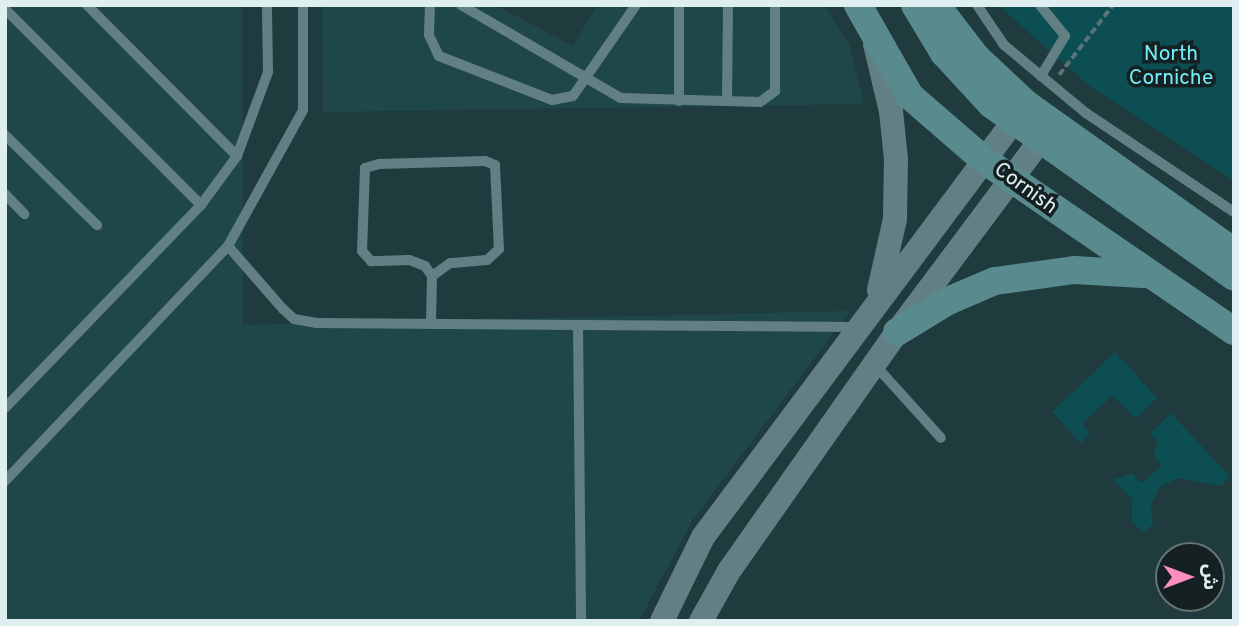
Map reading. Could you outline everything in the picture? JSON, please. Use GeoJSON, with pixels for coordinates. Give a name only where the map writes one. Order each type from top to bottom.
{"type":"FeatureCollection","features":[{"type":"Feature","properties":{"kind":"main road","name":"Cornish"},"geometry":{"type":"LineString","coordinates":[[858,5],[910,96],[1010,181],[1234,331]]}},
{"type":"Feature","properties":{"kind":"main road"},"geometry":{"type":"LineString","coordinates":[[915,5],[944,53],[1013,122],[1234,277]]}},
{"type":"Feature","properties":{"kind":"main road"},"geometry":{"type":"LineString","coordinates":[[936,5],[976,57],[1026,104],[1234,252]]}},
{"type":"Feature","properties":{"kind":"main road"},"geometry":{"type":"LineString","coordinates":[[897,332],[948,301],[996,281],[1074,270],[1147,274]]}},
{"type":"Feature","properties":{"kind":"street"},"geometry":{"type":"LineString","coordinates":[[865,318],[892,240],[896,159],[891,111],[872,33]]}},
{"type":"Feature","properties":{"kind":"street"},"geometry":{"type":"LineString","coordinates":[[662,621],[703,537],[1013,122]]}},
{"type":"Feature","properties":{"kind":"street"},"geometry":{"type":"LineString","coordinates":[[701,621],[730,571],[874,364],[1040,142]]}},
{"type":"Feature","properties":{"kind":"lane"},"geometry":{"type":"LineString","coordinates":[[87,5],[237,156]]}},
{"type":"Feature","properties":{"kind":"lane"},"geometry":{"type":"LineString","coordinates":[[5,408],[201,205],[237,156],[268,72],[267,5]]}},
{"type":"Feature","properties":{"kind":"lane"},"geometry":{"type":"LineString","coordinates":[[5,481],[228,246],[303,110],[303,5]]}},
{"type":"Feature","properties":{"kind":"lane"},"geometry":{"type":"LineString","coordinates":[[430,5],[429,35],[439,56],[538,98],[573,96],[636,5]]}},
{"type":"Feature","properties":{"kind":"lane"},"geometry":{"type":"LineString","coordinates":[[461,5],[621,98],[760,102],[775,91],[775,5]]}},
{"type":"Feature","properties":{"kind":"lane"},"geometry":{"type":"LineString","coordinates":[[679,5],[679,101]]}},
{"type":"Feature","properties":{"kind":"lane"},"geometry":{"type":"LineString","coordinates":[[727,101],[729,5]]}},
{"type":"Feature","properties":{"kind":"lane"},"geometry":{"type":"LineString","coordinates":[[977,5],[1004,45],[1086,113],[1234,212]]}},
{"type":"Feature","properties":{"kind":"lane"},"geometry":{"type":"LineString","coordinates":[[1040,5],[1065,36],[1041,76]]}},
{"type":"Feature","properties":{"kind":"lane"},"geometry":{"type":"LineString","coordinates":[[5,9],[201,205]]}},
{"type":"Feature","properties":{"kind":"lane"},"geometry":{"type":"LineString","coordinates":[[5,135],[97,225]]}},
{"type":"Feature","properties":{"kind":"lane"},"geometry":{"type":"LineString","coordinates":[[432,276],[450,263],[487,260],[499,249],[495,165],[485,161],[379,164],[366,169],[362,178],[366,257],[371,261],[419,261],[432,276],[432,324]]}},
{"type":"Feature","properties":{"kind":"lane"},"geometry":{"type":"LineString","coordinates":[[5,194],[24,214]]}},
{"type":"Feature","properties":{"kind":"lane"},"geometry":{"type":"LineString","coordinates":[[228,246],[294,319],[317,323],[578,325],[865,318]]}},
{"type":"Feature","properties":{"kind":"lane"},"geometry":{"type":"LineString","coordinates":[[578,325],[581,621]]}},
{"type":"Feature","properties":{"kind":"lane"},"geometry":{"type":"LineString","coordinates":[[874,364],[941,438]]}},
{"type":"Feature","properties":{"kind":"path"},"geometry":{"type":"LineString","coordinates":[[1052,85],[1113,5]]}},
{"type":"Feature","properties":{"kind":"shaded area"},"geometry":{"type":"Polygon","coordinates":[[[5,5],[242,5],[243,325],[850,311],[692,521],[639,621],[5,621],[5,5]]]}},
{"type":"Feature","properties":{"kind":"shaded area"},"geometry":{"type":"Polygon","coordinates":[[[322,5],[495,5],[573,46],[597,5],[825,5],[849,44],[864,104],[323,112],[322,5]]]}},
{"type":"Feature","properties":{"kind":"green space","name":"North Corniche"},"geometry":{"type":"Polygon","coordinates":[[[998,5],[1234,5],[1234,181],[1088,85],[998,5]]]}},
{"type":"Feature","properties":{"kind":"green space"},"geometry":{"type":"Polygon","coordinates":[[[1115,352],[1157,398],[1136,419],[1113,395],[1082,424],[1090,434],[1081,443],[1052,412],[1115,352]]]}},
{"type":"Feature","properties":{"kind":"green space"},"geometry":{"type":"Polygon","coordinates":[[[1171,413],[1230,477],[1221,486],[1179,478],[1161,486],[1151,503],[1153,524],[1144,533],[1132,522],[1132,499],[1113,480],[1132,473],[1141,483],[1162,466],[1153,455],[1157,442],[1150,433],[1171,413]]]}}]}
